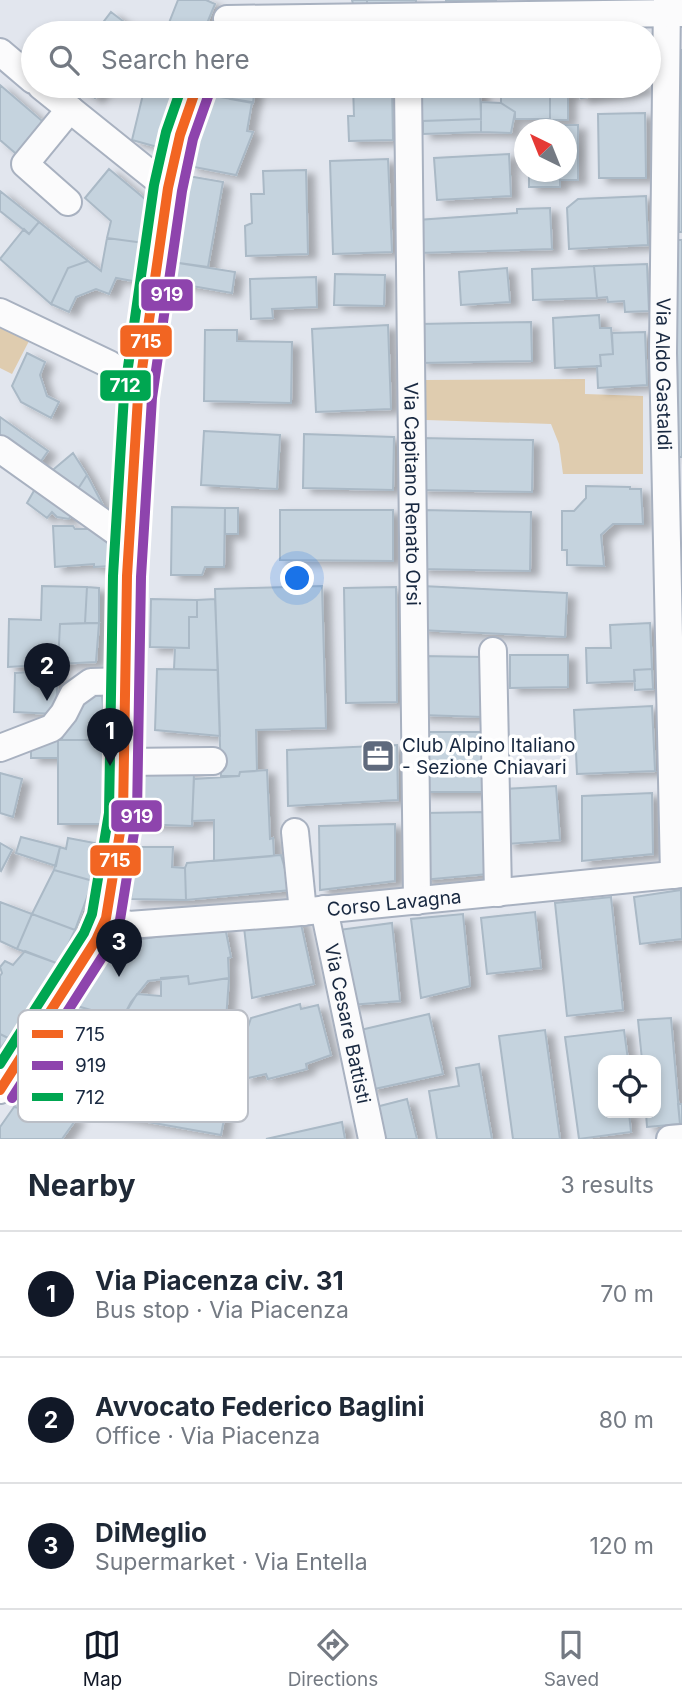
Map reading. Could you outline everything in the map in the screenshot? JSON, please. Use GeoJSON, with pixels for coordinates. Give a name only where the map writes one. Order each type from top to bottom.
{"type":"FeatureCollection","features":[{"type":"Feature","properties":{"kind":"street"},"geometry":{"type":"LineString","coordinates":[[485,21],[672,9]]}},
{"type":"Feature","properties":{"kind":"street","name":"Via Aldo Gastaldi"},"geometry":{"type":"LineString","coordinates":[[672,9],[663,353],[678,874]]}},
{"type":"Feature","properties":{"kind":"street"},"geometry":{"type":"LineString","coordinates":[[228,17],[308,21]]}},
{"type":"Feature","properties":{"kind":"street"},"geometry":{"type":"LineString","coordinates":[[0,52],[21,70]]}},
{"type":"Feature","properties":{"kind":"street"},"geometry":{"type":"LineString","coordinates":[[56,98],[168,188]]}},
{"type":"Feature","properties":{"kind":"street"},"geometry":{"type":"LineString","coordinates":[[51,1010],[96,940],[106,918],[123,814],[129,541],[141,384],[168,188],[180,135],[193,98]]}},
{"type":"Feature","properties":{"kind":"street","name":"Via Capitano Renato Orsi"},"geometry":{"type":"LineString","coordinates":[[408,98],[417,901]]}},
{"type":"Feature","properties":{"kind":"street"},"geometry":{"type":"LineString","coordinates":[[68,202],[24,164],[70,109]]}},
{"type":"Feature","properties":{"kind":"street"},"geometry":{"type":"LineString","coordinates":[[0,312],[109,363],[141,384]]}},
{"type":"Feature","properties":{"kind":"street"},"geometry":{"type":"LineString","coordinates":[[0,449],[129,541]]}},
{"type":"Feature","properties":{"kind":"street"},"geometry":{"type":"LineString","coordinates":[[493,650],[498,892]]}},
{"type":"Feature","properties":{"kind":"street"},"geometry":{"type":"LineString","coordinates":[[0,748],[52,728],[73,695],[91,682],[125,681]]}},
{"type":"Feature","properties":{"kind":"street"},"geometry":{"type":"LineString","coordinates":[[124,762],[214,761]]}},
{"type":"Feature","properties":{"kind":"street","name":"Via Cesare Battisti"},"geometry":{"type":"LineString","coordinates":[[295,832],[372,1139]]}},
{"type":"Feature","properties":{"kind":"street","name":"Corso Lavagna"},"geometry":{"type":"LineString","coordinates":[[106,918],[129,925],[417,901],[678,874]]}},
{"type":"Feature","properties":{"kind":"street"},"geometry":{"type":"LineString","coordinates":[[0,1090],[18,1062]]}},
{"type":"Feature","properties":{"kind":"street"},"geometry":{"type":"LineString","coordinates":[[670,1139],[682,1138]]}},
{"type":"Feature","properties":{"kind":"shaded area"},"geometry":{"type":"Polygon","coordinates":[[[0,328],[29,341],[12,374],[0,368],[0,328]]]}},
{"type":"Feature","properties":{"kind":"shaded area"},"geometry":{"type":"Polygon","coordinates":[[[585,379],[585,394],[643,396],[643,474],[563,474],[559,444],[551,424],[426,420],[425,380],[585,379]]]}},
{"type":"Feature","properties":{"kind":"building"},"geometry":{"type":"Polygon","coordinates":[[[178,0],[206,0],[215,4],[208,21],[170,21],[178,0]]]}},
{"type":"Feature","properties":{"kind":"building"},"geometry":{"type":"Polygon","coordinates":[[[352,0],[367,0],[367,4],[353,4],[352,0]]]}},
{"type":"Feature","properties":{"kind":"building"},"geometry":{"type":"Polygon","coordinates":[[[367,0],[416,0],[416,3],[367,6],[367,0]]]}},
{"type":"Feature","properties":{"kind":"building"},"geometry":{"type":"Polygon","coordinates":[[[446,0],[496,0],[496,2],[446,3],[446,0]]]}},
{"type":"Feature","properties":{"kind":"building"},"geometry":{"type":"Polygon","coordinates":[[[579,0],[579,2],[528,1],[579,0]]]}},
{"type":"Feature","properties":{"kind":"building"},"geometry":{"type":"Polygon","coordinates":[[[111,12],[123,21],[104,21],[111,12]]]}},
{"type":"Feature","properties":{"kind":"building"},"geometry":{"type":"Polygon","coordinates":[[[677,50],[682,50],[682,232],[679,232],[677,50]]]}},
{"type":"Feature","properties":{"kind":"building"},"geometry":{"type":"Polygon","coordinates":[[[0,85],[48,126],[21,158],[0,140],[0,85]]]}},
{"type":"Feature","properties":{"kind":"building"},"geometry":{"type":"Polygon","coordinates":[[[142,98],[176,98],[161,148],[132,140],[142,98]]]}},
{"type":"Feature","properties":{"kind":"building"},"geometry":{"type":"Polygon","coordinates":[[[212,98],[252,102],[247,131],[253,132],[236,175],[189,166],[201,122],[212,98]]]}},
{"type":"Feature","properties":{"kind":"building"},"geometry":{"type":"Polygon","coordinates":[[[230,98],[254,98],[253,103],[230,98]]]}},
{"type":"Feature","properties":{"kind":"building"},"geometry":{"type":"Polygon","coordinates":[[[353,98],[392,98],[393,140],[349,141],[348,116],[354,116],[353,98]]]}},
{"type":"Feature","properties":{"kind":"building"},"geometry":{"type":"Polygon","coordinates":[[[421,98],[480,98],[481,119],[421,121],[421,98]]]}},
{"type":"Feature","properties":{"kind":"building"},"geometry":{"type":"Polygon","coordinates":[[[501,98],[550,98],[550,119],[515,119],[515,112],[501,103],[501,98]]]}},
{"type":"Feature","properties":{"kind":"building"},"geometry":{"type":"Polygon","coordinates":[[[550,98],[568,98],[568,119],[550,119],[550,98]]]}},
{"type":"Feature","properties":{"kind":"building"},"geometry":{"type":"Polygon","coordinates":[[[481,102],[501,103],[515,112],[511,133],[481,132],[481,102]]]}},
{"type":"Feature","properties":{"kind":"building"},"geometry":{"type":"Polygon","coordinates":[[[645,113],[646,178],[599,178],[598,114],[645,113]]]}},
{"type":"Feature","properties":{"kind":"building"},"geometry":{"type":"Polygon","coordinates":[[[481,119],[481,132],[423,134],[423,121],[481,119]]]}},
{"type":"Feature","properties":{"kind":"building"},"geometry":{"type":"Polygon","coordinates":[[[577,125],[578,125],[577,180],[577,125]]]}},
{"type":"Feature","properties":{"kind":"building"},"geometry":{"type":"Polygon","coordinates":[[[509,154],[511,196],[437,200],[434,158],[509,154]]]}},
{"type":"Feature","properties":{"kind":"building"},"geometry":{"type":"Polygon","coordinates":[[[388,159],[392,252],[333,254],[330,161],[388,159]]]}},
{"type":"Feature","properties":{"kind":"building"},"geometry":{"type":"Polygon","coordinates":[[[109,169],[151,204],[144,243],[107,238],[111,221],[85,198],[109,169]]]}},
{"type":"Feature","properties":{"kind":"building"},"geometry":{"type":"Polygon","coordinates":[[[306,170],[308,254],[246,256],[245,226],[252,223],[251,194],[264,194],[263,171],[306,170]]]}},
{"type":"Feature","properties":{"kind":"building"},"geometry":{"type":"Polygon","coordinates":[[[188,176],[223,182],[208,267],[172,262],[188,176]]]}},
{"type":"Feature","properties":{"kind":"building"},"geometry":{"type":"Polygon","coordinates":[[[529,182],[560,182],[560,187],[529,187],[529,182]]]}},
{"type":"Feature","properties":{"kind":"building"},"geometry":{"type":"Polygon","coordinates":[[[0,191],[39,222],[29,234],[0,211],[0,191]]]}},
{"type":"Feature","properties":{"kind":"building"},"geometry":{"type":"Polygon","coordinates":[[[646,196],[648,245],[569,249],[567,208],[578,199],[646,196]]]}},
{"type":"Feature","properties":{"kind":"building"},"geometry":{"type":"Polygon","coordinates":[[[550,208],[552,249],[418,253],[417,220],[550,208]]]}},
{"type":"Feature","properties":{"kind":"building"},"geometry":{"type":"Polygon","coordinates":[[[39,222],[88,261],[68,268],[51,304],[0,259],[24,229],[29,234],[39,222]]]}},
{"type":"Feature","properties":{"kind":"building"},"geometry":{"type":"Polygon","coordinates":[[[107,238],[144,243],[138,282],[116,278],[109,294],[96,289],[76,297],[69,312],[51,304],[68,268],[88,261],[101,271],[107,238]]]}},
{"type":"Feature","properties":{"kind":"building"},"geometry":{"type":"Polygon","coordinates":[[[676,240],[682,240],[682,457],[678,457],[676,240]]]}},
{"type":"Feature","properties":{"kind":"building"},"geometry":{"type":"Polygon","coordinates":[[[172,262],[235,272],[232,293],[169,282],[172,262]]]}},
{"type":"Feature","properties":{"kind":"building"},"geometry":{"type":"Polygon","coordinates":[[[647,264],[649,311],[625,312],[624,301],[608,302],[607,297],[597,298],[594,266],[647,264]]]}},
{"type":"Feature","properties":{"kind":"building"},"geometry":{"type":"Polygon","coordinates":[[[594,266],[597,298],[533,300],[532,269],[594,266]]]}},
{"type":"Feature","properties":{"kind":"building"},"geometry":{"type":"Polygon","coordinates":[[[507,268],[510,302],[461,305],[459,272],[507,268]]]}},
{"type":"Feature","properties":{"kind":"building"},"geometry":{"type":"Polygon","coordinates":[[[335,274],[385,275],[384,306],[334,305],[335,274]]]}},
{"type":"Feature","properties":{"kind":"building"},"geometry":{"type":"Polygon","coordinates":[[[316,277],[317,307],[272,309],[273,318],[251,319],[250,279],[316,277]]]}},
{"type":"Feature","properties":{"kind":"building"},"geometry":{"type":"Polygon","coordinates":[[[599,315],[600,328],[611,328],[613,354],[600,355],[601,366],[555,368],[553,318],[599,315]]]}},
{"type":"Feature","properties":{"kind":"building"},"geometry":{"type":"Polygon","coordinates":[[[531,322],[532,361],[420,363],[419,324],[531,322]]]}},
{"type":"Feature","properties":{"kind":"building"},"geometry":{"type":"Polygon","coordinates":[[[388,325],[391,409],[316,412],[312,329],[388,325]]]}},
{"type":"Feature","properties":{"kind":"building"},"geometry":{"type":"Polygon","coordinates":[[[205,330],[237,330],[237,341],[292,342],[291,403],[204,401],[205,330]]]}},
{"type":"Feature","properties":{"kind":"building"},"geometry":{"type":"Polygon","coordinates":[[[645,332],[647,385],[598,388],[597,366],[601,366],[600,355],[613,354],[612,333],[645,332]]]}},
{"type":"Feature","properties":{"kind":"building"},"geometry":{"type":"Polygon","coordinates":[[[27,353],[45,362],[40,375],[47,396],[59,402],[51,418],[21,402],[12,386],[27,353]]]}},
{"type":"Feature","properties":{"kind":"building"},"geometry":{"type":"Polygon","coordinates":[[[0,417],[48,451],[37,467],[0,442],[0,417]]]}},
{"type":"Feature","properties":{"kind":"building"},"geometry":{"type":"Polygon","coordinates":[[[204,431],[280,435],[277,489],[201,485],[204,431]]]}},
{"type":"Feature","properties":{"kind":"building"},"geometry":{"type":"Polygon","coordinates":[[[304,434],[394,437],[393,490],[303,488],[304,434]]]}},
{"type":"Feature","properties":{"kind":"building"},"geometry":{"type":"Polygon","coordinates":[[[420,438],[533,440],[532,492],[419,490],[420,438]]]}},
{"type":"Feature","properties":{"kind":"building"},"geometry":{"type":"Polygon","coordinates":[[[73,453],[87,475],[74,495],[48,474],[73,453]]]}},
{"type":"Feature","properties":{"kind":"building"},"geometry":{"type":"Polygon","coordinates":[[[87,475],[106,511],[74,495],[87,475]]]}},
{"type":"Feature","properties":{"kind":"building"},"geometry":{"type":"Polygon","coordinates":[[[39,482],[75,508],[69,519],[57,517],[52,512],[47,518],[27,503],[39,482]]]}},
{"type":"Feature","properties":{"kind":"building"},"geometry":{"type":"Polygon","coordinates":[[[586,486],[641,489],[643,524],[613,524],[601,535],[604,566],[567,565],[567,550],[562,550],[562,511],[574,511],[586,498],[586,486]]]}},
{"type":"Feature","properties":{"kind":"building"},"geometry":{"type":"Polygon","coordinates":[[[172,507],[225,508],[224,567],[205,567],[202,575],[171,575],[172,507]]]}},
{"type":"Feature","properties":{"kind":"building"},"geometry":{"type":"Polygon","coordinates":[[[225,508],[238,508],[238,534],[225,534],[225,508]]]}},
{"type":"Feature","properties":{"kind":"building"},"geometry":{"type":"Polygon","coordinates":[[[280,510],[393,510],[393,561],[280,560],[280,510]]]}},
{"type":"Feature","properties":{"kind":"building"},"geometry":{"type":"Polygon","coordinates":[[[421,510],[531,512],[530,571],[420,569],[421,510]]]}},
{"type":"Feature","properties":{"kind":"building"},"geometry":{"type":"Polygon","coordinates":[[[53,526],[73,526],[75,529],[95,529],[109,533],[111,566],[94,567],[94,564],[55,567],[53,526]]]}},
{"type":"Feature","properties":{"kind":"building"},"geometry":{"type":"Polygon","coordinates":[[[42,586],[87,587],[85,623],[60,624],[58,664],[8,667],[9,619],[41,620],[42,586]]]}},
{"type":"Feature","properties":{"kind":"building"},"geometry":{"type":"Polygon","coordinates":[[[322,586],[326,728],[256,730],[257,771],[240,772],[239,776],[221,776],[215,589],[322,586]]]}},
{"type":"Feature","properties":{"kind":"building"},"geometry":{"type":"Polygon","coordinates":[[[422,586],[567,593],[565,637],[419,630],[422,586]]]}},
{"type":"Feature","properties":{"kind":"building"},"geometry":{"type":"Polygon","coordinates":[[[87,587],[99,588],[99,623],[85,623],[87,587]]]}},
{"type":"Feature","properties":{"kind":"building"},"geometry":{"type":"Polygon","coordinates":[[[396,587],[397,702],[346,703],[344,588],[396,587]]]}},
{"type":"Feature","properties":{"kind":"building"},"geometry":{"type":"Polygon","coordinates":[[[151,599],[197,600],[197,617],[189,617],[189,648],[150,647],[151,599]]]}},
{"type":"Feature","properties":{"kind":"building"},"geometry":{"type":"Polygon","coordinates":[[[215,599],[218,670],[174,669],[175,648],[189,648],[189,617],[197,617],[197,600],[215,599]]]}},
{"type":"Feature","properties":{"kind":"building"},"geometry":{"type":"Polygon","coordinates":[[[99,623],[96,662],[58,664],[60,624],[99,623]]]}},
{"type":"Feature","properties":{"kind":"building"},"geometry":{"type":"Polygon","coordinates":[[[650,623],[652,669],[634,670],[635,681],[587,683],[586,648],[611,648],[610,625],[650,623]]]}},
{"type":"Feature","properties":{"kind":"building"},"geometry":{"type":"Polygon","coordinates":[[[510,655],[568,655],[568,687],[510,688],[510,655]]]}},
{"type":"Feature","properties":{"kind":"building"},"geometry":{"type":"Polygon","coordinates":[[[421,656],[485,657],[484,717],[420,715],[421,656]]]}},
{"type":"Feature","properties":{"kind":"building"},"geometry":{"type":"Polygon","coordinates":[[[157,669],[218,670],[220,736],[155,730],[157,669]]]}},
{"type":"Feature","properties":{"kind":"building"},"geometry":{"type":"Polygon","coordinates":[[[652,669],[653,689],[635,690],[634,670],[652,669]]]}},
{"type":"Feature","properties":{"kind":"building"},"geometry":{"type":"Polygon","coordinates":[[[58,670],[56,714],[14,712],[15,673],[58,670]]]}},
{"type":"Feature","properties":{"kind":"building"},"geometry":{"type":"Polygon","coordinates":[[[91,693],[102,696],[106,740],[62,740],[63,726],[91,693]]]}},
{"type":"Feature","properties":{"kind":"building"},"geometry":{"type":"Polygon","coordinates":[[[652,706],[655,771],[577,774],[574,710],[652,706]]]}},
{"type":"Feature","properties":{"kind":"building"},"geometry":{"type":"Polygon","coordinates":[[[421,732],[484,732],[484,792],[421,792],[421,732]]]}},
{"type":"Feature","properties":{"kind":"building"},"geometry":{"type":"Polygon","coordinates":[[[31,740],[58,740],[58,758],[31,758],[31,740]]]}},
{"type":"Feature","properties":{"kind":"building"},"geometry":{"type":"Polygon","coordinates":[[[58,740],[106,740],[107,824],[58,824],[58,740]]]}},
{"type":"Feature","properties":{"kind":"building"},"geometry":{"type":"Polygon","coordinates":[[[397,745],[398,800],[288,806],[287,750],[397,745]]]}},
{"type":"Feature","properties":{"kind":"building"},"geometry":{"type":"Polygon","coordinates":[[[267,770],[270,839],[273,838],[274,856],[214,861],[214,820],[192,821],[194,779],[239,776],[240,772],[267,770]]]}},
{"type":"Feature","properties":{"kind":"building"},"geometry":{"type":"Polygon","coordinates":[[[140,771],[194,773],[192,826],[138,824],[140,771]]]}},
{"type":"Feature","properties":{"kind":"building"},"geometry":{"type":"Polygon","coordinates":[[[0,773],[22,779],[13,817],[0,813],[0,773]]]}},
{"type":"Feature","properties":{"kind":"building"},"geometry":{"type":"Polygon","coordinates":[[[556,786],[560,840],[507,844],[504,789],[556,786]]]}},
{"type":"Feature","properties":{"kind":"building"},"geometry":{"type":"Polygon","coordinates":[[[652,793],[653,854],[582,861],[582,796],[652,793]]]}},
{"type":"Feature","properties":{"kind":"building"},"geometry":{"type":"Polygon","coordinates":[[[487,812],[488,874],[422,880],[423,813],[487,812]]]}},
{"type":"Feature","properties":{"kind":"building"},"geometry":{"type":"Polygon","coordinates":[[[395,824],[395,881],[320,890],[319,826],[395,824]]]}},
{"type":"Feature","properties":{"kind":"building"},"geometry":{"type":"Polygon","coordinates":[[[21,837],[60,847],[56,866],[16,853],[21,837]]]}},
{"type":"Feature","properties":{"kind":"building"},"geometry":{"type":"Polygon","coordinates":[[[68,838],[105,845],[93,881],[54,870],[60,847],[66,849],[68,838]]]}},
{"type":"Feature","properties":{"kind":"building"},"geometry":{"type":"Polygon","coordinates":[[[0,843],[12,850],[1,871],[0,870],[0,843]]]}},
{"type":"Feature","properties":{"kind":"building"},"geometry":{"type":"Polygon","coordinates":[[[134,847],[173,847],[172,867],[185,868],[186,900],[131,899],[134,847]]]}},
{"type":"Feature","properties":{"kind":"building"},"geometry":{"type":"Polygon","coordinates":[[[281,855],[291,890],[186,900],[187,863],[281,855]]]}},
{"type":"Feature","properties":{"kind":"building"},"geometry":{"type":"Polygon","coordinates":[[[54,870],[93,881],[75,930],[32,914],[54,870]]]}},
{"type":"Feature","properties":{"kind":"building"},"geometry":{"type":"Polygon","coordinates":[[[681,890],[682,939],[640,944],[634,897],[681,890]]]}},
{"type":"Feature","properties":{"kind":"building"},"geometry":{"type":"Polygon","coordinates":[[[611,897],[623,1010],[567,1016],[555,903],[611,897]]]}},
{"type":"Feature","properties":{"kind":"building"},"geometry":{"type":"Polygon","coordinates":[[[0,902],[32,914],[17,949],[0,941],[0,902]]]}},
{"type":"Feature","properties":{"kind":"building"},"geometry":{"type":"Polygon","coordinates":[[[535,912],[541,968],[487,974],[481,918],[535,912]]]}},
{"type":"Feature","properties":{"kind":"building"},"geometry":{"type":"Polygon","coordinates":[[[32,914],[75,930],[59,964],[17,949],[32,914]]]}},
{"type":"Feature","properties":{"kind":"building"},"geometry":{"type":"Polygon","coordinates":[[[463,914],[470,986],[421,998],[411,919],[463,914]]]}},
{"type":"Feature","properties":{"kind":"building"},"geometry":{"type":"Polygon","coordinates":[[[300,919],[314,984],[252,998],[244,927],[300,919]]]}},
{"type":"Feature","properties":{"kind":"building"},"geometry":{"type":"Polygon","coordinates":[[[392,923],[400,1001],[350,1005],[331,931],[392,923]]]}},
{"type":"Feature","properties":{"kind":"building"},"geometry":{"type":"Polygon","coordinates":[[[225,927],[231,957],[228,958],[229,978],[189,984],[188,976],[148,981],[127,1010],[91,1010],[77,1006],[117,947],[135,940],[225,927]]]}},
{"type":"Feature","properties":{"kind":"building"},"geometry":{"type":"Polygon","coordinates":[[[25,951],[59,964],[27,1010],[18,1010],[18,1023],[8,1038],[0,1034],[0,967],[5,961],[13,965],[25,951]]]}},
{"type":"Feature","properties":{"kind":"building"},"geometry":{"type":"Polygon","coordinates":[[[188,976],[189,984],[229,978],[227,1010],[127,1010],[137,994],[161,996],[161,978],[188,976]]]}},
{"type":"Feature","properties":{"kind":"building"},"geometry":{"type":"Polygon","coordinates":[[[300,1004],[301,1009],[318,1005],[331,1055],[306,1064],[307,1069],[268,1079],[266,1074],[248,1078],[248,1027],[251,1018],[300,1004]]]}},
{"type":"Feature","properties":{"kind":"building"},"geometry":{"type":"Polygon","coordinates":[[[77,1006],[91,1010],[74,1010],[77,1006]]]}},
{"type":"Feature","properties":{"kind":"building"},"geometry":{"type":"Polygon","coordinates":[[[429,1014],[443,1074],[370,1090],[356,1031],[429,1014]]]}},
{"type":"Feature","properties":{"kind":"building"},"geometry":{"type":"Polygon","coordinates":[[[671,1018],[680,1124],[647,1127],[646,1118],[661,1118],[661,1055],[642,1055],[638,1020],[671,1018]]]}},
{"type":"Feature","properties":{"kind":"building"},"geometry":{"type":"Polygon","coordinates":[[[545,1030],[560,1139],[513,1139],[499,1036],[545,1030]]]}},
{"type":"Feature","properties":{"kind":"building"},"geometry":{"type":"Polygon","coordinates":[[[624,1030],[627,1055],[598,1055],[598,1118],[630,1118],[631,1132],[579,1139],[565,1037],[624,1030]]]}},
{"type":"Feature","properties":{"kind":"building"},"geometry":{"type":"Polygon","coordinates":[[[0,1034],[8,1038],[0,1049],[0,1034]]]}},
{"type":"Feature","properties":{"kind":"building"},"geometry":{"type":"Polygon","coordinates":[[[479,1064],[492,1139],[437,1139],[429,1091],[459,1086],[456,1068],[479,1064]]]}},
{"type":"Feature","properties":{"kind":"building"},"geometry":{"type":"Polygon","coordinates":[[[407,1099],[417,1139],[380,1139],[372,1108],[407,1099]]]}},
{"type":"Feature","properties":{"kind":"building"},"geometry":{"type":"Polygon","coordinates":[[[678,1104],[682,1104],[682,1124],[680,1124],[678,1104]]]}},
{"type":"Feature","properties":{"kind":"building"},"geometry":{"type":"Polygon","coordinates":[[[14,1107],[18,1108],[18,1122],[74,1122],[62,1139],[0,1139],[0,1127],[14,1107]]]}},
{"type":"Feature","properties":{"kind":"building"},"geometry":{"type":"Polygon","coordinates":[[[148,1122],[224,1122],[221,1135],[148,1122]]]}},
{"type":"Feature","properties":{"kind":"building"},"geometry":{"type":"Polygon","coordinates":[[[342,1122],[345,1139],[266,1139],[342,1122]]]}},
{"type":"Feature","properties":{"kind":"transit line","name":"712"},"geometry":{"type":"LineString","coordinates":[[35,1010],[84,933],[92,914],[109,813],[113,576],[124,395],[154,185],[166,132],[178,98]]}},
{"type":"Feature","properties":{"kind":"transit line","name":"715"},"geometry":{"type":"LineString","coordinates":[[51,1010],[96,940],[106,918],[123,814],[127,576],[138,397],[168,188],[180,135],[193,98]]}},
{"type":"Feature","properties":{"kind":"transit line","name":"919"},"geometry":{"type":"LineString","coordinates":[[68,1010],[108,948],[120,920],[137,814],[141,577],[152,398],[182,191],[193,139],[208,98]]}},
{"type":"Feature","properties":{"kind":"transit line","name":"712"},"geometry":{"type":"LineString","coordinates":[[0,1064],[18,1036]]}},
{"type":"Feature","properties":{"kind":"transit line","name":"715"},"geometry":{"type":"LineString","coordinates":[[0,1090],[18,1062]]}},
{"type":"Feature","properties":{"kind":"transit line","name":"919"},"geometry":{"type":"LineString","coordinates":[[12,1098],[18,1089]]}},
{"type":"Feature","properties":{"kind":"place","name":"Avvocato Federico Baglini"},"geometry":{"type":"Point","coordinates":[47,701]}},
{"type":"Feature","properties":{"kind":"place","name":"Club Alpino Italiano - Sezione Chiavari"},"geometry":{"type":"Point","coordinates":[378,756]}},
{"type":"Feature","properties":{"kind":"place","name":"Via Piacenza civ. 31"},"geometry":{"type":"Point","coordinates":[110,766]}},
{"type":"Feature","properties":{"kind":"place","name":"DiMeglio"},"geometry":{"type":"Point","coordinates":[119,977]}}]}
